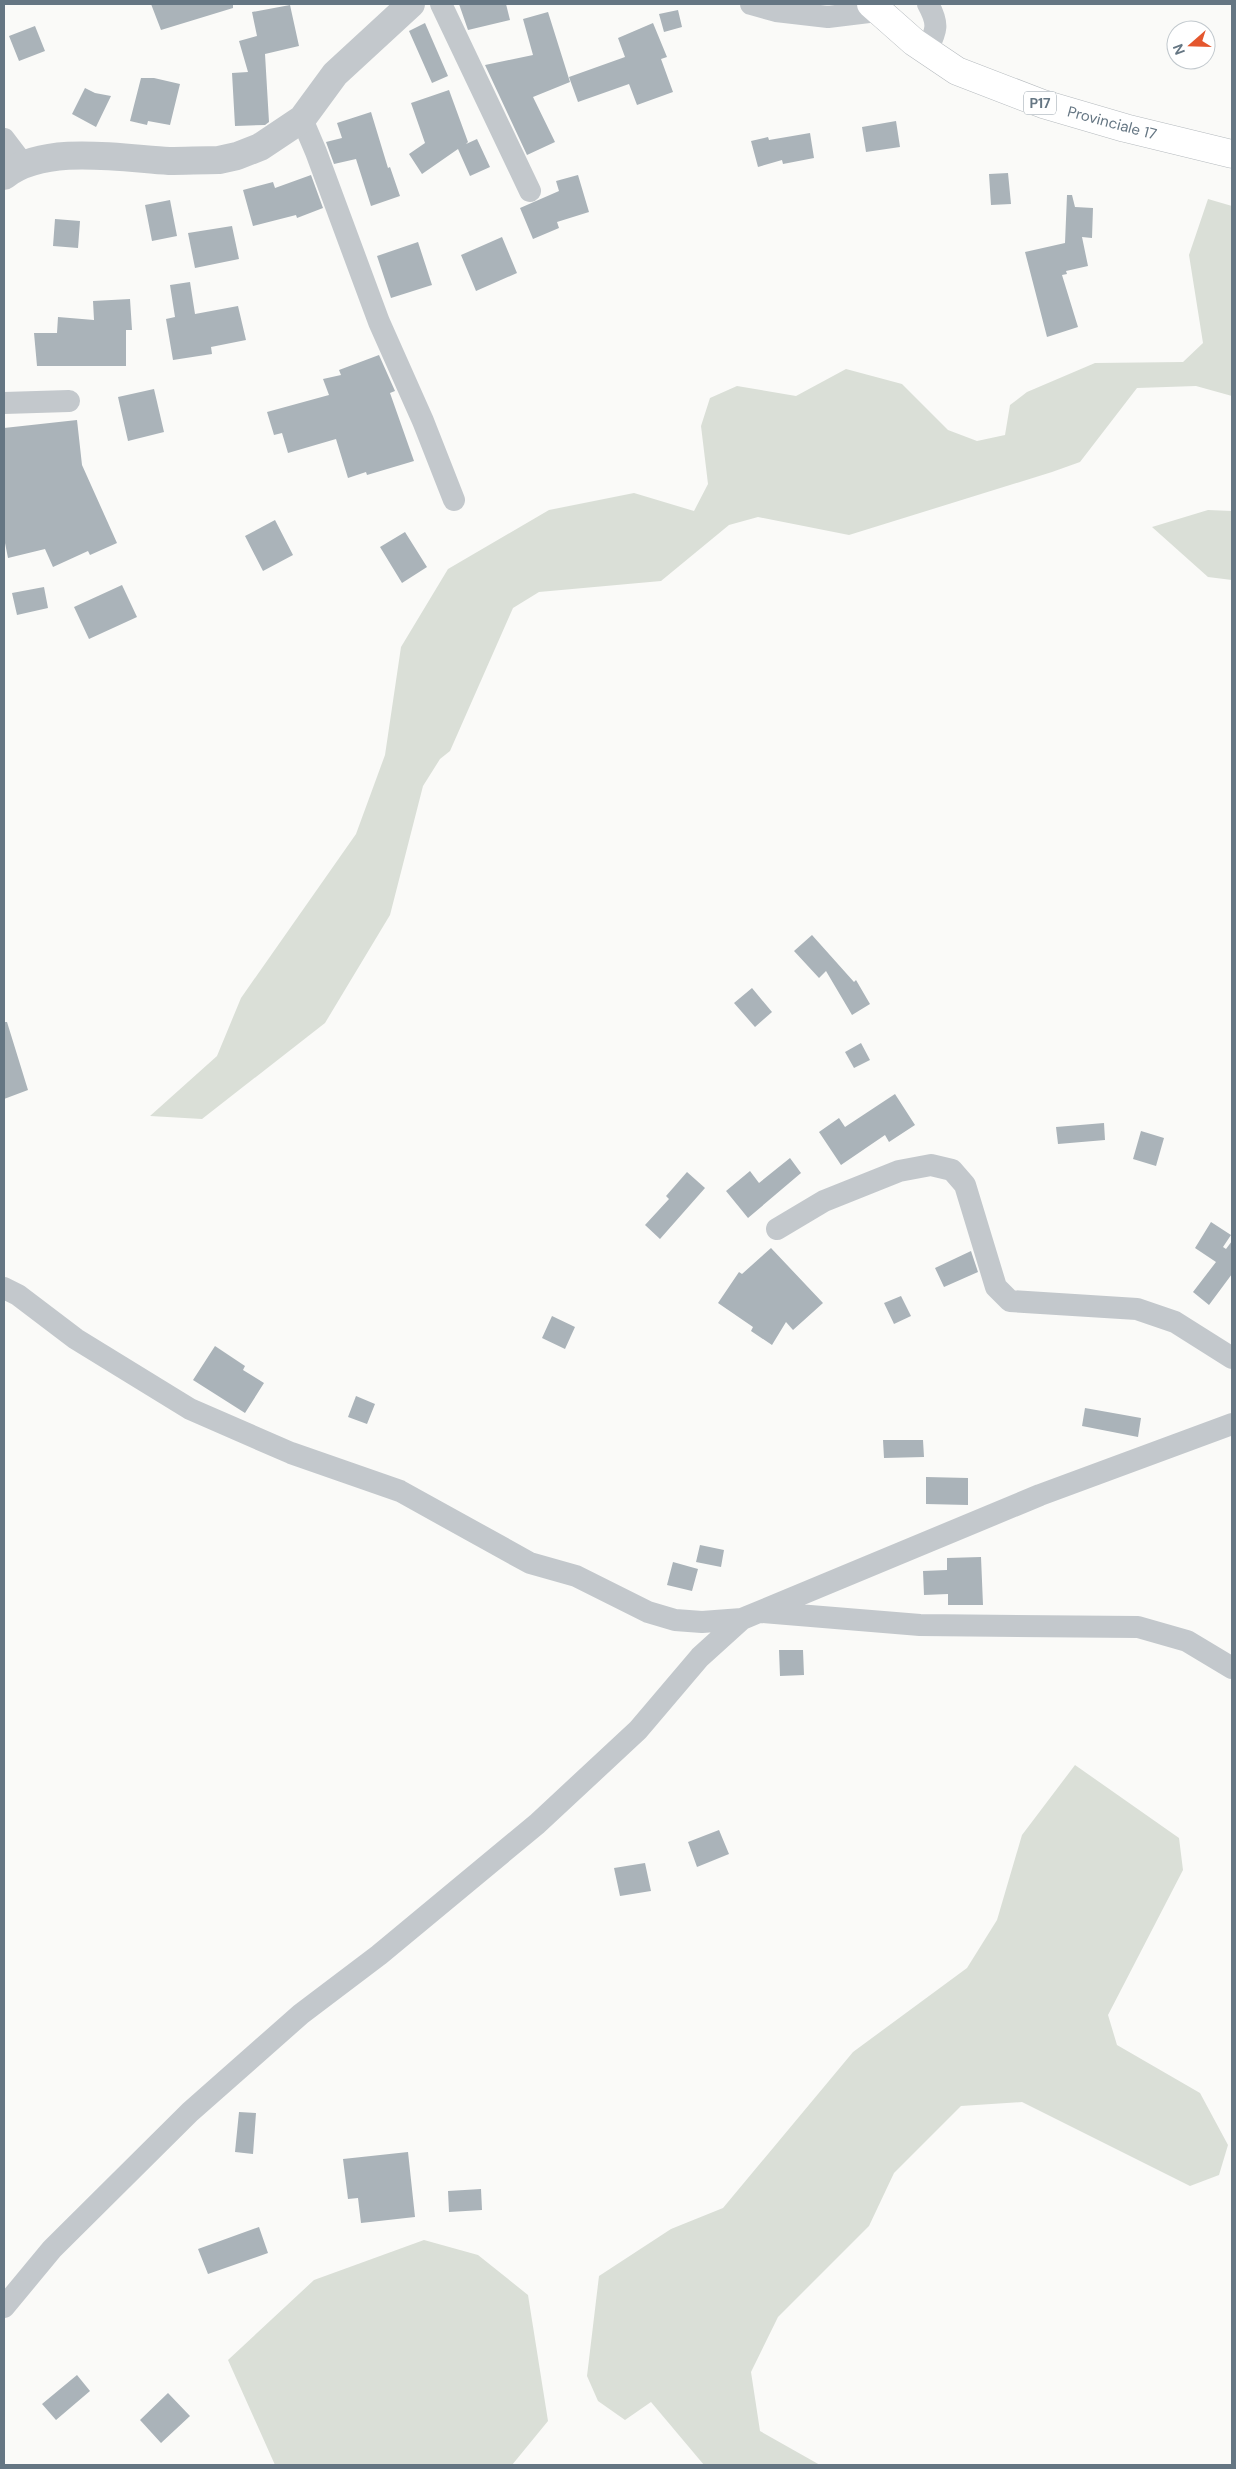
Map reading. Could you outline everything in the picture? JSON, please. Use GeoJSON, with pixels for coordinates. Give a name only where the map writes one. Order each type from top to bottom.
{"type":"FeatureCollection","features":[{"type":"Feature","properties":{"kind":"main road","name":"Provinciale 17"},"geometry":{"type":"LineString","coordinates":[[874,7],[927,50],[958,71],[1043,104],[1125,128],[1232,154]]}},
{"type":"Feature","properties":{"kind":"street"},"geometry":{"type":"LineString","coordinates":[[4,139],[13,170],[44,158],[78,156],[219,160],[237,156],[260,148],[302,119],[335,74],[411,4]]}},
{"type":"Feature","properties":{"kind":"street"},"geometry":{"type":"LineString","coordinates":[[441,4],[530,191]]}},
{"type":"Feature","properties":{"kind":"street"},"geometry":{"type":"LineString","coordinates":[[751,4],[776,11],[828,17],[874,7]]}},
{"type":"Feature","properties":{"kind":"street"},"geometry":{"type":"LineString","coordinates":[[927,50],[936,31],[935,16],[928,4]]}},
{"type":"Feature","properties":{"kind":"street"},"geometry":{"type":"LineString","coordinates":[[302,119],[379,322],[423,421],[454,500]]}},
{"type":"Feature","properties":{"kind":"street"},"geometry":{"type":"LineString","coordinates":[[4,403],[69,401]]}},
{"type":"Feature","properties":{"kind":"street"},"geometry":{"type":"LineString","coordinates":[[777,1229],[824,1201],[899,1171],[931,1164],[952,1170],[965,1185],[996,1287],[1010,1301],[1137,1309],[1175,1322],[1232,1358]]}},
{"type":"Feature","properties":{"kind":"street"},"geometry":{"type":"LineString","coordinates":[[4,1288],[18,1295],[76,1339],[190,1409],[291,1453],[400,1491],[530,1563],[576,1576],[648,1612],[675,1620],[702,1622],[750,1615],[920,1625],[1138,1627],[1187,1640],[1232,1668]]}},
{"type":"Feature","properties":{"kind":"street"},"geometry":{"type":"LineString","coordinates":[[4,2307],[52,2248],[190,2112],[301,2014],[379,1955],[537,1824],[638,1730],[700,1657],[750,1615],[1040,1495],[1232,1424]]}},
{"type":"Feature","properties":{"kind":"shaded area"},"geometry":{"type":"Polygon","coordinates":[[[1208,199],[1232,206],[1232,396],[1196,386],[1137,388],[1080,462],[1052,472],[849,535],[758,517],[729,525],[661,581],[539,592],[513,608],[450,751],[440,759],[423,786],[390,915],[325,1023],[202,1119],[150,1116],[217,1056],[241,998],[356,834],[385,755],[401,647],[448,569],[549,510],[634,493],[694,511],[708,484],[701,426],[710,398],[737,386],[796,396],[846,369],[902,384],[948,430],[977,441],[1005,435],[1010,405],[1027,392],[1095,363],[1183,362],[1203,343],[1189,255],[1208,199]]]}},
{"type":"Feature","properties":{"kind":"shaded area"},"geometry":{"type":"Polygon","coordinates":[[[1208,510],[1232,511],[1232,580],[1208,577],[1152,527],[1208,510]]]}},
{"type":"Feature","properties":{"kind":"shaded area"},"geometry":{"type":"Polygon","coordinates":[[[1075,1765],[1179,1838],[1183,1870],[1108,2015],[1117,2045],[1200,2093],[1228,2145],[1219,2175],[1190,2186],[1022,2102],[961,2106],[894,2173],[869,2226],[778,2317],[751,2372],[760,2431],[820,2465],[704,2465],[651,2402],[625,2420],[598,2401],[587,2376],[599,2276],[671,2229],[723,2208],[853,2052],[967,1968],[997,1920],[1022,1835],[1075,1765]]]}},
{"type":"Feature","properties":{"kind":"shaded area"},"geometry":{"type":"Polygon","coordinates":[[[424,2240],[478,2255],[528,2295],[548,2421],[512,2465],[275,2465],[228,2360],[314,2280],[424,2240]]]}},
{"type":"Feature","properties":{"kind":"building"},"geometry":{"type":"Polygon","coordinates":[[[151,4],[233,4],[233,8],[161,30],[151,4]]]}},
{"type":"Feature","properties":{"kind":"building"},"geometry":{"type":"Polygon","coordinates":[[[459,4],[506,4],[510,20],[468,30],[459,4]]]}},
{"type":"Feature","properties":{"kind":"building"},"geometry":{"type":"Polygon","coordinates":[[[290,5],[299,46],[265,54],[269,122],[265,125],[235,126],[232,73],[248,72],[239,41],[257,36],[252,12],[290,5]]]}},
{"type":"Feature","properties":{"kind":"building"},"geometry":{"type":"Polygon","coordinates":[[[678,10],[682,27],[664,32],[659,14],[678,10]]]}},
{"type":"Feature","properties":{"kind":"building"},"geometry":{"type":"Polygon","coordinates":[[[548,12],[570,82],[533,97],[555,142],[527,155],[485,65],[533,55],[523,19],[548,12]]]}},
{"type":"Feature","properties":{"kind":"building"},"geometry":{"type":"Polygon","coordinates":[[[425,23],[448,76],[432,83],[409,31],[425,23]]]}},
{"type":"Feature","properties":{"kind":"building"},"geometry":{"type":"Polygon","coordinates":[[[653,23],[667,57],[661,59],[673,92],[637,105],[629,84],[578,102],[569,77],[625,57],[618,38],[653,23]]]}},
{"type":"Feature","properties":{"kind":"building"},"geometry":{"type":"Polygon","coordinates":[[[35,26],[45,51],[19,61],[9,36],[35,26]]]}},
{"type":"Feature","properties":{"kind":"building"},"geometry":{"type":"Polygon","coordinates":[[[141,78],[154,78],[180,84],[170,125],[148,121],[147,125],[130,121],[141,78]]]}},
{"type":"Feature","properties":{"kind":"building"},"geometry":{"type":"Polygon","coordinates":[[[85,88],[95,93],[111,96],[96,127],[72,114],[85,88]]]}},
{"type":"Feature","properties":{"kind":"building"},"geometry":{"type":"Polygon","coordinates":[[[449,90],[468,142],[466,144],[477,139],[490,167],[470,176],[458,149],[422,174],[409,154],[425,143],[411,103],[449,90]]]}},
{"type":"Feature","properties":{"kind":"building"},"geometry":{"type":"Polygon","coordinates":[[[371,112],[388,168],[390,167],[400,196],[371,206],[356,159],[334,164],[326,142],[342,138],[337,123],[371,112]]]}},
{"type":"Feature","properties":{"kind":"building"},"geometry":{"type":"Polygon","coordinates":[[[896,121],[900,147],[866,152],[862,127],[896,121]]]}},
{"type":"Feature","properties":{"kind":"building"},"geometry":{"type":"Polygon","coordinates":[[[810,133],[814,158],[783,164],[782,160],[758,167],[751,141],[768,137],[769,140],[810,133]]]}},
{"type":"Feature","properties":{"kind":"building"},"geometry":{"type":"Polygon","coordinates":[[[1008,173],[1011,204],[991,205],[989,174],[1008,173]]]}},
{"type":"Feature","properties":{"kind":"building"},"geometry":{"type":"Polygon","coordinates":[[[311,175],[323,208],[297,218],[296,215],[253,226],[243,190],[273,182],[275,188],[311,175]]]}},
{"type":"Feature","properties":{"kind":"building"},"geometry":{"type":"Polygon","coordinates":[[[578,175],[589,212],[557,222],[559,228],[533,239],[520,208],[559,191],[556,181],[578,175]]]}},
{"type":"Feature","properties":{"kind":"building"},"geometry":{"type":"Polygon","coordinates":[[[1067,195],[1072,195],[1075,207],[1093,208],[1092,238],[1082,237],[1088,266],[1066,271],[1067,274],[1062,275],[1078,327],[1047,337],[1025,252],[1065,243],[1067,195]]]}},
{"type":"Feature","properties":{"kind":"building"},"geometry":{"type":"Polygon","coordinates":[[[170,200],[177,236],[152,241],[145,205],[170,200]]]}},
{"type":"Feature","properties":{"kind":"building"},"geometry":{"type":"Polygon","coordinates":[[[55,219],[80,221],[78,248],[53,246],[55,219]]]}},
{"type":"Feature","properties":{"kind":"building"},"geometry":{"type":"Polygon","coordinates":[[[232,226],[239,259],[195,268],[188,233],[232,226]]]}},
{"type":"Feature","properties":{"kind":"building"},"geometry":{"type":"Polygon","coordinates":[[[502,237],[517,273],[476,291],[461,255],[502,237]]]}},
{"type":"Feature","properties":{"kind":"building"},"geometry":{"type":"Polygon","coordinates":[[[418,242],[432,285],[391,298],[377,256],[418,242]]]}},
{"type":"Feature","properties":{"kind":"building"},"geometry":{"type":"Polygon","coordinates":[[[190,282],[195,314],[238,306],[246,340],[211,347],[212,354],[173,360],[166,319],[175,317],[170,285],[190,282]]]}},
{"type":"Feature","properties":{"kind":"building"},"geometry":{"type":"Polygon","coordinates":[[[130,299],[132,330],[126,330],[126,366],[37,366],[34,333],[57,333],[58,317],[94,320],[93,301],[130,299]]]}},
{"type":"Feature","properties":{"kind":"building"},"geometry":{"type":"Polygon","coordinates":[[[379,355],[395,391],[390,393],[414,461],[367,475],[366,472],[348,478],[336,439],[288,453],[282,433],[274,435],[267,412],[329,395],[323,379],[341,375],[339,370],[379,355]]]}},
{"type":"Feature","properties":{"kind":"building"},"geometry":{"type":"Polygon","coordinates":[[[154,389],[164,432],[128,441],[118,397],[154,389]]]}},
{"type":"Feature","properties":{"kind":"building"},"geometry":{"type":"Polygon","coordinates":[[[77,420],[82,465],[117,543],[90,555],[88,551],[53,567],[45,549],[8,558],[4,538],[4,428],[77,420]]]}},
{"type":"Feature","properties":{"kind":"building"},"geometry":{"type":"Polygon","coordinates":[[[275,520],[293,555],[263,571],[245,536],[275,520]]]}},
{"type":"Feature","properties":{"kind":"building"},"geometry":{"type":"Polygon","coordinates":[[[405,532],[427,567],[402,583],[380,547],[405,532]]]}},
{"type":"Feature","properties":{"kind":"building"},"geometry":{"type":"Polygon","coordinates":[[[122,585],[137,617],[89,639],[74,607],[122,585]]]}},
{"type":"Feature","properties":{"kind":"building"},"geometry":{"type":"Polygon","coordinates":[[[44,587],[48,608],[17,615],[12,593],[44,587]]]}},
{"type":"Feature","properties":{"kind":"building"},"geometry":{"type":"Polygon","coordinates":[[[812,935],[854,982],[856,980],[870,1004],[852,1015],[826,971],[819,978],[794,951],[812,935]]]}},
{"type":"Feature","properties":{"kind":"building"},"geometry":{"type":"Polygon","coordinates":[[[752,988],[772,1012],[755,1027],[734,1003],[752,988]]]}},
{"type":"Feature","properties":{"kind":"building"},"geometry":{"type":"Polygon","coordinates":[[[4,1022],[7,1022],[28,1090],[4,1099],[4,1022]]]}},
{"type":"Feature","properties":{"kind":"building"},"geometry":{"type":"Polygon","coordinates":[[[861,1043],[870,1060],[854,1068],[845,1052],[861,1043]]]}},
{"type":"Feature","properties":{"kind":"building"},"geometry":{"type":"Polygon","coordinates":[[[895,1094],[915,1125],[889,1142],[885,1135],[841,1165],[819,1132],[839,1118],[845,1127],[895,1094]]]}},
{"type":"Feature","properties":{"kind":"building"},"geometry":{"type":"Polygon","coordinates":[[[1104,1123],[1105,1140],[1058,1144],[1056,1127],[1104,1123]]]}},
{"type":"Feature","properties":{"kind":"building"},"geometry":{"type":"Polygon","coordinates":[[[1141,1131],[1164,1138],[1156,1166],[1133,1159],[1141,1131]]]}},
{"type":"Feature","properties":{"kind":"building"},"geometry":{"type":"Polygon","coordinates":[[[790,1158],[801,1173],[748,1218],[726,1191],[750,1171],[759,1183],[790,1158]]]}},
{"type":"Feature","properties":{"kind":"building"},"geometry":{"type":"Polygon","coordinates":[[[687,1172],[705,1188],[660,1239],[645,1225],[669,1199],[666,1196],[687,1172]]]}},
{"type":"Feature","properties":{"kind":"building"},"geometry":{"type":"Polygon","coordinates":[[[1211,1222],[1231,1235],[1223,1247],[1226,1249],[1232,1241],[1232,1274],[1209,1305],[1193,1292],[1216,1262],[1195,1248],[1211,1222]]]}},
{"type":"Feature","properties":{"kind":"building"},"geometry":{"type":"Polygon","coordinates":[[[771,1248],[823,1303],[793,1330],[786,1322],[772,1345],[751,1331],[753,1327],[718,1303],[739,1272],[742,1274],[771,1248]]]}},
{"type":"Feature","properties":{"kind":"building"},"geometry":{"type":"Polygon","coordinates":[[[971,1251],[978,1272],[944,1287],[935,1268],[971,1251]]]}},
{"type":"Feature","properties":{"kind":"building"},"geometry":{"type":"Polygon","coordinates":[[[901,1296],[911,1316],[894,1324],[884,1303],[901,1296]]]}},
{"type":"Feature","properties":{"kind":"building"},"geometry":{"type":"Polygon","coordinates":[[[552,1316],[575,1327],[565,1349],[542,1338],[552,1316]]]}},
{"type":"Feature","properties":{"kind":"building"},"geometry":{"type":"Polygon","coordinates":[[[215,1346],[245,1366],[243,1370],[264,1383],[245,1413],[193,1380],[215,1346]]]}},
{"type":"Feature","properties":{"kind":"building"},"geometry":{"type":"Polygon","coordinates":[[[356,1396],[375,1404],[367,1424],[348,1417],[356,1396]]]}},
{"type":"Feature","properties":{"kind":"building"},"geometry":{"type":"Polygon","coordinates":[[[1085,1408],[1141,1418],[1138,1437],[1082,1426],[1085,1408]]]}},
{"type":"Feature","properties":{"kind":"building"},"geometry":{"type":"Polygon","coordinates":[[[883,1440],[923,1440],[924,1457],[884,1458],[883,1440]]]}},
{"type":"Feature","properties":{"kind":"building"},"geometry":{"type":"Polygon","coordinates":[[[926,1477],[968,1478],[968,1505],[926,1504],[926,1477]]]}},
{"type":"Feature","properties":{"kind":"building"},"geometry":{"type":"Polygon","coordinates":[[[700,1545],[724,1550],[721,1567],[696,1562],[700,1545]]]}},
{"type":"Feature","properties":{"kind":"building"},"geometry":{"type":"Polygon","coordinates":[[[981,1557],[983,1605],[948,1605],[948,1594],[924,1595],[923,1571],[947,1570],[947,1558],[981,1557]]]}},
{"type":"Feature","properties":{"kind":"building"},"geometry":{"type":"Polygon","coordinates":[[[673,1562],[698,1569],[692,1591],[667,1585],[673,1562]]]}},
{"type":"Feature","properties":{"kind":"building"},"geometry":{"type":"Polygon","coordinates":[[[779,1650],[803,1650],[804,1675],[780,1676],[779,1650]]]}},
{"type":"Feature","properties":{"kind":"building"},"geometry":{"type":"Polygon","coordinates":[[[719,1830],[729,1854],[697,1867],[688,1842],[719,1830]]]}},
{"type":"Feature","properties":{"kind":"building"},"geometry":{"type":"Polygon","coordinates":[[[645,1863],[651,1891],[620,1896],[614,1868],[645,1863]]]}},
{"type":"Feature","properties":{"kind":"building"},"geometry":{"type":"Polygon","coordinates":[[[239,2112],[256,2113],[253,2154],[235,2152],[239,2112]]]}},
{"type":"Feature","properties":{"kind":"building"},"geometry":{"type":"Polygon","coordinates":[[[408,2152],[415,2217],[361,2223],[358,2198],[348,2199],[343,2159],[408,2152]]]}},
{"type":"Feature","properties":{"kind":"building"},"geometry":{"type":"Polygon","coordinates":[[[481,2189],[482,2210],[449,2212],[448,2191],[481,2189]]]}},
{"type":"Feature","properties":{"kind":"building"},"geometry":{"type":"Polygon","coordinates":[[[259,2227],[268,2253],[208,2274],[198,2249],[259,2227]]]}},
{"type":"Feature","properties":{"kind":"building"},"geometry":{"type":"Polygon","coordinates":[[[77,2375],[90,2391],[56,2420],[42,2404],[77,2375]]]}},
{"type":"Feature","properties":{"kind":"building"},"geometry":{"type":"Polygon","coordinates":[[[168,2393],[190,2416],[161,2443],[140,2420],[168,2393]]]}}]}
